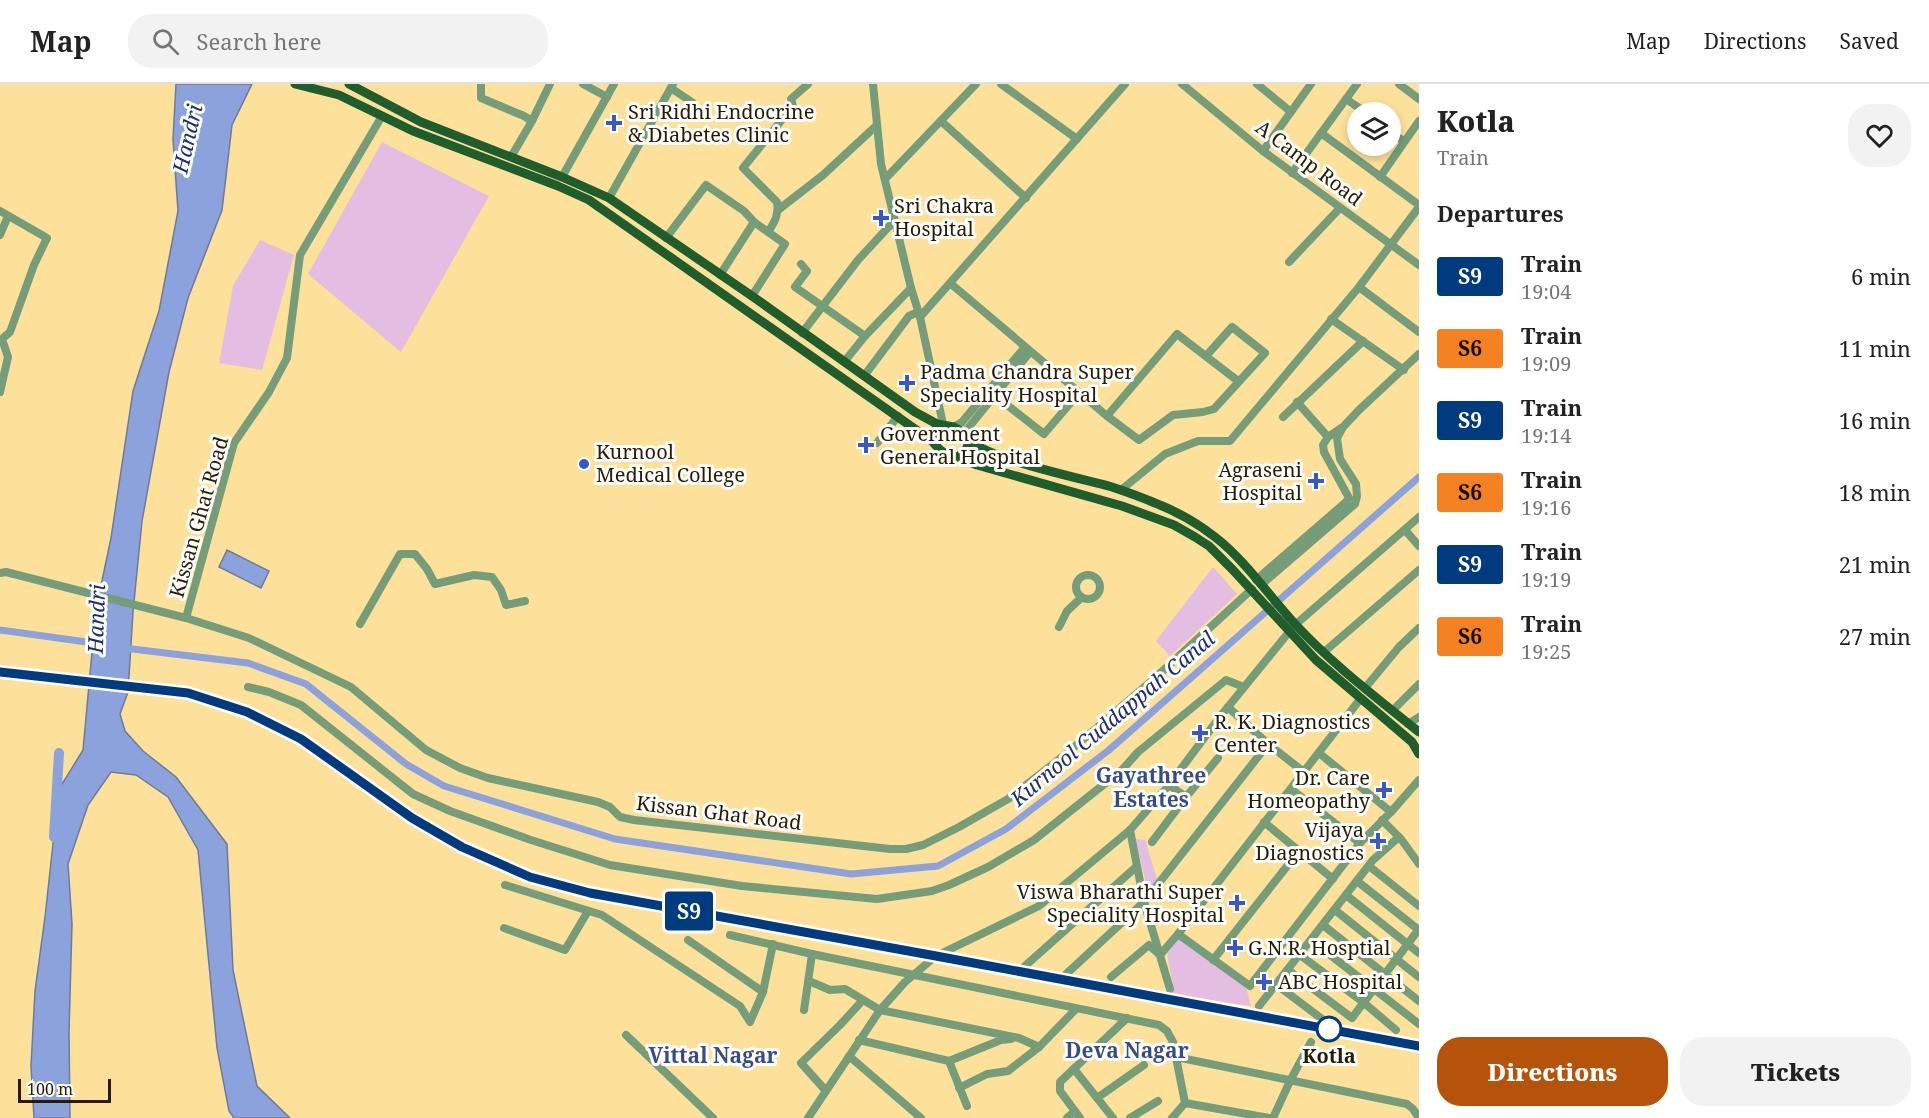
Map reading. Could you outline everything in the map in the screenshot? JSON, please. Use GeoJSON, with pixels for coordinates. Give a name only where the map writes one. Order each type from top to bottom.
{"type":"FeatureCollection","features":[{"type":"Feature","properties":{"kind":"main road"},"geometry":{"type":"LineString","coordinates":[[349,84],[422,122],[512,157],[560,182],[597,205],[898,416],[932,441],[940,451],[977,465],[1122,506],[1174,525],[1209,546],[1258,587]]}},
{"type":"Feature","properties":{"kind":"main road"},"geometry":{"type":"LineString","coordinates":[[299,85],[339,95],[413,132],[609,198],[864,376],[940,424],[954,427],[983,449],[1011,460],[1121,490],[1173,511],[1216,537],[1316,660],[1412,742],[1419,754]]}},
{"type":"Feature","properties":{"kind":"main road"},"geometry":{"type":"LineString","coordinates":[[368,108],[374,96]]}},
{"type":"Feature","properties":{"kind":"main road"},"geometry":{"type":"LineString","coordinates":[[932,441],[940,424]]}},
{"type":"Feature","properties":{"kind":"main road"},"geometry":{"type":"LineString","coordinates":[[958,457],[966,450],[967,437]]}},
{"type":"Feature","properties":{"kind":"main road"},"geometry":{"type":"LineString","coordinates":[[1292,628],[1419,732]]}},
{"type":"Feature","properties":{"kind":"street"},"geometry":{"type":"LineString","coordinates":[[481,84],[481,98],[532,121]]}},
{"type":"Feature","properties":{"kind":"street"},"geometry":{"type":"LineString","coordinates":[[512,157],[550,84]]}},
{"type":"Feature","properties":{"kind":"street"},"geometry":{"type":"LineString","coordinates":[[584,84],[607,97]]}},
{"type":"Feature","properties":{"kind":"street"},"geometry":{"type":"LineString","coordinates":[[560,182],[614,84]]}},
{"type":"Feature","properties":{"kind":"street"},"geometry":{"type":"LineString","coordinates":[[768,232],[778,210],[777,202],[743,168],[793,106],[791,99],[808,84]]}},
{"type":"Feature","properties":{"kind":"street"},"geometry":{"type":"LineString","coordinates":[[873,84],[876,126],[885,179],[919,315],[940,424]]}},
{"type":"Feature","properties":{"kind":"street"},"geometry":{"type":"LineString","coordinates":[[885,179],[976,84]]}},
{"type":"Feature","properties":{"kind":"street"},"geometry":{"type":"LineString","coordinates":[[1001,84],[1077,138]]}},
{"type":"Feature","properties":{"kind":"street"},"geometry":{"type":"LineString","coordinates":[[864,376],[909,316],[919,315],[950,283],[1125,84]]}},
{"type":"Feature","properties":{"kind":"street","name":"A Camp Road"},"geometry":{"type":"LineString","coordinates":[[1182,84],[1192,87],[1263,151],[1419,265]]}},
{"type":"Feature","properties":{"kind":"street"},"geometry":{"type":"LineString","coordinates":[[1257,84],[1291,112]]}},
{"type":"Feature","properties":{"kind":"street"},"geometry":{"type":"LineString","coordinates":[[1263,151],[1311,84]]}},
{"type":"Feature","properties":{"kind":"street"},"geometry":{"type":"LineString","coordinates":[[1292,173],[1357,84]]}},
{"type":"Feature","properties":{"kind":"street"},"geometry":{"type":"LineString","coordinates":[[1399,84],[1419,99]]}},
{"type":"Feature","properties":{"kind":"street"},"geometry":{"type":"LineString","coordinates":[[609,198],[672,86],[693,103],[686,117]]}},
{"type":"Feature","properties":{"kind":"street"},"geometry":{"type":"LineString","coordinates":[[1346,99],[1350,102]]}},
{"type":"Feature","properties":{"kind":"street","name":"Kissan Ghat Road"},"geometry":{"type":"LineString","coordinates":[[382,116],[300,255],[287,358],[269,392],[234,443],[186,618],[249,638],[351,687],[426,750],[460,768],[488,778],[598,802],[610,807],[620,817],[634,820],[906,849],[923,845],[960,827],[1008,799],[1066,754],[1258,587]]}},
{"type":"Feature","properties":{"kind":"street"},"geometry":{"type":"LineString","coordinates":[[941,121],[1026,198]]}},
{"type":"Feature","properties":{"kind":"street"},"geometry":{"type":"LineString","coordinates":[[1380,177],[1419,121]]}},
{"type":"Feature","properties":{"kind":"street"},"geometry":{"type":"LineString","coordinates":[[778,210],[823,175],[876,126]]}},
{"type":"Feature","properties":{"kind":"street"},"geometry":{"type":"LineString","coordinates":[[1121,490],[1165,454],[1198,441],[1230,441],[1359,287],[1419,206],[1321,133]]}},
{"type":"Feature","properties":{"kind":"street"},"geometry":{"type":"LineString","coordinates":[[666,238],[706,185],[744,211],[754,222],[785,244],[752,296]]}},
{"type":"Feature","properties":{"kind":"street"},"geometry":{"type":"LineString","coordinates":[[1289,262],[1340,208]]}},
{"type":"Feature","properties":{"kind":"street"},"geometry":{"type":"LineString","coordinates":[[0,211],[47,238],[34,265],[9,332],[2,339],[8,357],[0,392]]}},
{"type":"Feature","properties":{"kind":"street"},"geometry":{"type":"LineString","coordinates":[[0,235],[8,216]]}},
{"type":"Feature","properties":{"kind":"street"},"geometry":{"type":"LineString","coordinates":[[802,333],[858,260],[894,220]]}},
{"type":"Feature","properties":{"kind":"street"},"geometry":{"type":"LineString","coordinates":[[720,275],[754,222]]}},
{"type":"Feature","properties":{"kind":"street"},"geometry":{"type":"LineString","coordinates":[[801,264],[807,271],[795,287],[865,336]]}},
{"type":"Feature","properties":{"kind":"street"},"geometry":{"type":"LineString","coordinates":[[950,283],[1027,350],[1139,440],[1173,415],[1214,409],[1265,353],[1232,327],[1206,356]]}},
{"type":"Feature","properties":{"kind":"street"},"geometry":{"type":"LineString","coordinates":[[1359,287],[1419,332]]}},
{"type":"Feature","properties":{"kind":"street"},"geometry":{"type":"LineString","coordinates":[[844,362],[865,336],[911,288]]}},
{"type":"Feature","properties":{"kind":"street"},"geometry":{"type":"LineString","coordinates":[[1331,319],[1404,370]]}},
{"type":"Feature","properties":{"kind":"street"},"geometry":{"type":"LineString","coordinates":[[1107,416],[1176,334],[1238,381]]}},
{"type":"Feature","properties":{"kind":"street"},"geometry":{"type":"LineString","coordinates":[[1283,417],[1363,341]]}},
{"type":"Feature","properties":{"kind":"street"},"geometry":{"type":"LineString","coordinates":[[954,427],[991,393],[1027,350]]}},
{"type":"Feature","properties":{"kind":"street"},"geometry":{"type":"LineString","coordinates":[[1258,587],[1349,498],[1324,452],[1323,446],[1328,438],[1343,427],[1419,354]]}},
{"type":"Feature","properties":{"kind":"street"},"geometry":{"type":"LineString","coordinates":[[991,393],[1044,434],[1079,393]]}},
{"type":"Feature","properties":{"kind":"street"},"geometry":{"type":"LineString","coordinates":[[967,437],[991,393]]}},
{"type":"Feature","properties":{"kind":"street"},"geometry":{"type":"LineString","coordinates":[[1298,402],[1328,438]]}},
{"type":"Feature","properties":{"kind":"street"},"geometry":{"type":"LineString","coordinates":[[877,443],[898,416]]}},
{"type":"Feature","properties":{"kind":"street"},"geometry":{"type":"LineString","coordinates":[[1258,587],[1355,504],[1356,484],[1340,459],[1337,438],[1343,427]]}},
{"type":"Feature","properties":{"kind":"street"},"geometry":{"type":"LineString","coordinates":[[808,1118],[879,1010],[914,975],[936,956],[1039,906],[1130,830],[1292,628],[1419,518]]}},
{"type":"Feature","properties":{"kind":"street"},"geometry":{"type":"LineString","coordinates":[[1405,530],[1419,546]]}},
{"type":"Feature","properties":{"kind":"street"},"geometry":{"type":"LineString","coordinates":[[360,624],[400,554],[415,554],[435,584],[474,575],[492,577],[501,590],[506,604],[525,602]]}},
{"type":"Feature","properties":{"kind":"street"},"geometry":{"type":"LineString","coordinates":[[1324,652],[1419,570]]}},
{"type":"Feature","properties":{"kind":"street"},"geometry":{"type":"LineString","coordinates":[[3,573],[186,618]]}},
{"type":"Feature","properties":{"kind":"street"},"geometry":{"type":"LineString","coordinates":[[1059,627],[1067,611],[1082,597]]}},
{"type":"Feature","properties":{"kind":"street"},"geometry":{"type":"LineString","coordinates":[[1365,688],[1399,647],[1418,632]]}},
{"type":"Feature","properties":{"kind":"street"},"geometry":{"type":"LineString","coordinates":[[248,687],[269,692],[301,705],[413,794],[450,811],[531,840],[610,865],[742,886],[877,899],[932,891],[988,867],[1034,840],[1082,803],[1122,770],[1138,752],[1226,680],[1244,687]]}},
{"type":"Feature","properties":{"kind":"street"},"geometry":{"type":"LineString","coordinates":[[1392,711],[1419,684]]}},
{"type":"Feature","properties":{"kind":"street"},"geometry":{"type":"LineString","coordinates":[[1160,955],[1361,698]]}},
{"type":"Feature","properties":{"kind":"street"},"geometry":{"type":"LineString","coordinates":[[1228,707],[1268,744],[1304,772]]}},
{"type":"Feature","properties":{"kind":"street"},"geometry":{"type":"LineString","coordinates":[[1408,724],[1419,717]]}},
{"type":"Feature","properties":{"kind":"street"},"geometry":{"type":"LineString","coordinates":[[1063,977],[1144,902],[1268,744]]}},
{"type":"Feature","properties":{"kind":"street"},"geometry":{"type":"LineString","coordinates":[[1318,753],[1391,812]]}},
{"type":"Feature","properties":{"kind":"street"},"geometry":{"type":"LineString","coordinates":[[1152,842],[1218,758]]}},
{"type":"Feature","properties":{"kind":"street"},"geometry":{"type":"LineString","coordinates":[[1178,934],[1250,986],[1360,843],[1419,780]]}},
{"type":"Feature","properties":{"kind":"street"},"geometry":{"type":"LineString","coordinates":[[1169,784],[1186,797]]}},
{"type":"Feature","properties":{"kind":"street"},"geometry":{"type":"LineString","coordinates":[[1291,789],[1360,843]]}},
{"type":"Feature","properties":{"kind":"street"},"geometry":{"type":"LineString","coordinates":[[1382,820],[1399,837],[1419,864]]}},
{"type":"Feature","properties":{"kind":"street"},"geometry":{"type":"LineString","coordinates":[[1264,822],[1333,879]]}},
{"type":"Feature","properties":{"kind":"street"},"geometry":{"type":"LineString","coordinates":[[1130,830],[1144,902],[1170,989]]}},
{"type":"Feature","properties":{"kind":"street"},"geometry":{"type":"LineString","coordinates":[[1259,1006],[1369,866],[1399,837]]}},
{"type":"Feature","properties":{"kind":"street"},"geometry":{"type":"LineString","coordinates":[[1213,960],[1299,851]]}},
{"type":"Feature","properties":{"kind":"street"},"geometry":{"type":"LineString","coordinates":[[1369,866],[1419,906]]}},
{"type":"Feature","properties":{"kind":"street"},"geometry":{"type":"LineString","coordinates":[[1026,966],[1136,867]]}},
{"type":"Feature","properties":{"kind":"street"},"geometry":{"type":"LineString","coordinates":[[1288,970],[1352,1017],[1374,989],[1419,930],[1357,881]]}},
{"type":"Feature","properties":{"kind":"street"},"geometry":{"type":"LineString","coordinates":[[505,885],[602,915],[740,1006],[750,1022],[763,992],[773,944]]}},
{"type":"Feature","properties":{"kind":"street"},"geometry":{"type":"LineString","coordinates":[[1346,895],[1419,953]]}},
{"type":"Feature","properties":{"kind":"street"},"geometry":{"type":"LineString","coordinates":[[504,928],[565,950],[588,910]]}},
{"type":"Feature","properties":{"kind":"street"},"geometry":{"type":"LineString","coordinates":[[1335,910],[1419,977]]}},
{"type":"Feature","properties":{"kind":"street"},"geometry":{"type":"LineString","coordinates":[[1323,925],[1419,1001]]}},
{"type":"Feature","properties":{"kind":"street"},"geometry":{"type":"LineString","coordinates":[[730,935],[1159,1025],[1167,1031],[1173,1042],[1185,1103]]}},
{"type":"Feature","properties":{"kind":"street"},"geometry":{"type":"LineString","coordinates":[[688,940],[763,992]]}},
{"type":"Feature","properties":{"kind":"street"},"geometry":{"type":"LineString","coordinates":[[1311,940],[1419,1024]]}},
{"type":"Feature","properties":{"kind":"street"},"geometry":{"type":"LineString","coordinates":[[1111,977],[1149,945],[1160,955]]}},
{"type":"Feature","properties":{"kind":"street"},"geometry":{"type":"LineString","coordinates":[[804,1010],[812,954]]}},
{"type":"Feature","properties":{"kind":"street"},"geometry":{"type":"LineString","coordinates":[[1300,955],[1396,1030]]}},
{"type":"Feature","properties":{"kind":"street"},"geometry":{"type":"LineString","coordinates":[[809,981],[830,990],[845,989],[879,1010],[1019,1038],[1039,1047]]}},
{"type":"Feature","properties":{"kind":"street"},"geometry":{"type":"LineString","coordinates":[[1277,985],[1326,1022]]}},
{"type":"Feature","properties":{"kind":"street"},"geometry":{"type":"LineString","coordinates":[[826,1091],[801,1063],[862,1001]]}},
{"type":"Feature","properties":{"kind":"street"},"geometry":{"type":"LineString","coordinates":[[959,1088],[987,1074],[1008,1071],[1039,1047],[1076,1009]]}},
{"type":"Feature","properties":{"kind":"street"},"geometry":{"type":"LineString","coordinates":[[1067,1118],[1078,1114],[1060,1091],[1060,1082],[1127,1018]]}},
{"type":"Feature","properties":{"kind":"street"},"geometry":{"type":"LineString","coordinates":[[626,1035],[713,1118]]}},
{"type":"Feature","properties":{"kind":"street"},"geometry":{"type":"LineString","coordinates":[[859,1040],[949,1061],[1001,1040],[1019,1038]]}},
{"type":"Feature","properties":{"kind":"street"},"geometry":{"type":"LineString","coordinates":[[1273,1118],[1311,1042]]}},
{"type":"Feature","properties":{"kind":"street"},"geometry":{"type":"LineString","coordinates":[[849,1056],[921,1118]]}},
{"type":"Feature","properties":{"kind":"street"},"geometry":{"type":"LineString","coordinates":[[1176,1057],[1407,1104],[1419,1118]]}},
{"type":"Feature","properties":{"kind":"street"},"geometry":{"type":"LineString","coordinates":[[949,1061],[968,1106]]}},
{"type":"Feature","properties":{"kind":"street"},"geometry":{"type":"LineString","coordinates":[[1097,1098],[1144,1065]]}},
{"type":"Feature","properties":{"kind":"street"},"geometry":{"type":"LineString","coordinates":[[1074,1069],[1113,1118]]}},
{"type":"Feature","properties":{"kind":"street"},"geometry":{"type":"LineString","coordinates":[[1130,1118],[1158,1101]]}},
{"type":"Feature","properties":{"kind":"street"},"geometry":{"type":"LineString","coordinates":[[1172,1118],[1185,1103]]}},
{"type":"Feature","properties":{"kind":"street"},"geometry":{"type":"LineString","coordinates":[[1185,1103],[1269,1118]]}},
{"type":"Feature","properties":{"kind":"shaded area"},"geometry":{"type":"Polygon","coordinates":[[[382,142],[489,196],[401,352],[308,274],[382,142]]]}},
{"type":"Feature","properties":{"kind":"shaded area"},"geometry":{"type":"Polygon","coordinates":[[[260,240],[294,255],[262,370],[219,363],[233,286],[260,240]]]}},
{"type":"Feature","properties":{"kind":"shaded area"},"geometry":{"type":"Polygon","coordinates":[[[1213,567],[1237,594],[1170,656],[1156,641],[1213,567]]]}},
{"type":"Feature","properties":{"kind":"shaded area"},"geometry":{"type":"Polygon","coordinates":[[[1135,839],[1145,840],[1158,882],[1149,894],[1135,839]]]}},
{"type":"Feature","properties":{"kind":"shaded area"},"geometry":{"type":"Polygon","coordinates":[[[1181,937],[1245,984],[1251,1006],[1172,994],[1173,986],[1167,952],[1181,937]]]}},
{"type":"Feature","properties":{"kind":"water","name":"Handri"},"geometry":{"type":"Polygon","coordinates":[[[176,84],[252,84],[232,125],[222,210],[188,298],[169,372],[142,521],[128,692],[120,714],[125,731],[143,751],[176,777],[227,844],[233,970],[257,1086],[290,1118],[234,1118],[229,1111],[217,1048],[198,850],[168,797],[136,775],[111,772],[88,805],[68,864],[72,924],[69,1032],[70,1118],[34,1118],[31,1066],[35,991],[59,789],[83,750],[96,609],[111,538],[133,391],[159,311],[178,211],[173,139],[176,84]]]}},
{"type":"Feature","properties":{"kind":"water"},"geometry":{"type":"Polygon","coordinates":[[[227,550],[269,571],[261,588],[219,567],[227,550]]]}},
{"type":"Feature","properties":{"kind":"waterway","name":"Kurnool Cuddappah Canal"},"geometry":{"type":"LineString","coordinates":[[124,648],[248,663],[306,684],[406,764],[444,786],[615,839],[851,874],[938,866],[1006,829],[1109,750],[1419,477]]}},
{"type":"Feature","properties":{"kind":"waterway","name":"Handri"},"geometry":{"type":"LineString","coordinates":[[0,630],[101,644]]}},
{"type":"Feature","properties":{"kind":"waterway"},"geometry":{"type":"LineString","coordinates":[[54,837],[59,753]]}},
{"type":"Feature","properties":{"kind":"railway"},"geometry":{"type":"LineString","coordinates":[[0,672],[188,693],[247,712],[301,739],[412,817],[462,847],[530,877],[589,893],[1419,1046]]}},
{"type":"Feature","properties":{"kind":"train","name":"S9"},"geometry":{"type":"LineString","coordinates":[[0,672],[188,693],[247,712],[301,739],[412,818],[462,847],[530,877],[590,893],[1419,1046]]}},
{"type":"Feature","properties":{"kind":"place","name":"Sri Ridhi Endocrine & Diabetes Clinic"},"geometry":{"type":"Point","coordinates":[614,123]}},
{"type":"Feature","properties":{"kind":"place","name":"Sri Chakra Hospital"},"geometry":{"type":"Point","coordinates":[881,218]}},
{"type":"Feature","properties":{"kind":"place","name":"Padma Chandra Super Speciality Hospital"},"geometry":{"type":"Point","coordinates":[907,383]}},
{"type":"Feature","properties":{"kind":"place","name":"Government General Hospital"},"geometry":{"type":"Point","coordinates":[866,445]}},
{"type":"Feature","properties":{"kind":"place","name":"Kurnool Medical College"},"geometry":{"type":"Point","coordinates":[584,464]}},
{"type":"Feature","properties":{"kind":"place","name":"Agraseni Hospital"},"geometry":{"type":"Point","coordinates":[1316,481]}},
{"type":"Feature","properties":{"kind":"place","name":"R. K. Diagnostics Center"},"geometry":{"type":"Point","coordinates":[1200,733]}},
{"type":"Feature","properties":{"kind":"place","name":"Dr. Care Homeopathy"},"geometry":{"type":"Point","coordinates":[1384,790]}},
{"type":"Feature","properties":{"kind":"place","name":"Vijaya Diagnostics"},"geometry":{"type":"Point","coordinates":[1378,841]}},
{"type":"Feature","properties":{"kind":"place","name":"Viswa Bharathi Super Speciality Hospital"},"geometry":{"type":"Point","coordinates":[1237,903]}},
{"type":"Feature","properties":{"kind":"place","name":"G.N.R. Hosptial"},"geometry":{"type":"Point","coordinates":[1235,948]}},
{"type":"Feature","properties":{"kind":"place","name":"ABC Hospital"},"geometry":{"type":"Point","coordinates":[1264,982]}},
{"type":"Feature","properties":{"kind":"place","name":"Kotla"},"geometry":{"type":"Point","coordinates":[1329,1029]}},
{"type":"Feature","properties":{"kind":"district","name":"Gayathree Estates"},"geometry":{"type":"Point","coordinates":[1151,788]}},
{"type":"Feature","properties":{"kind":"district","name":"Deva Nagar"},"geometry":{"type":"Point","coordinates":[1127,1051]}},
{"type":"Feature","properties":{"kind":"district","name":"Vittal Nagar"},"geometry":{"type":"Point","coordinates":[713,1056]}}]}
